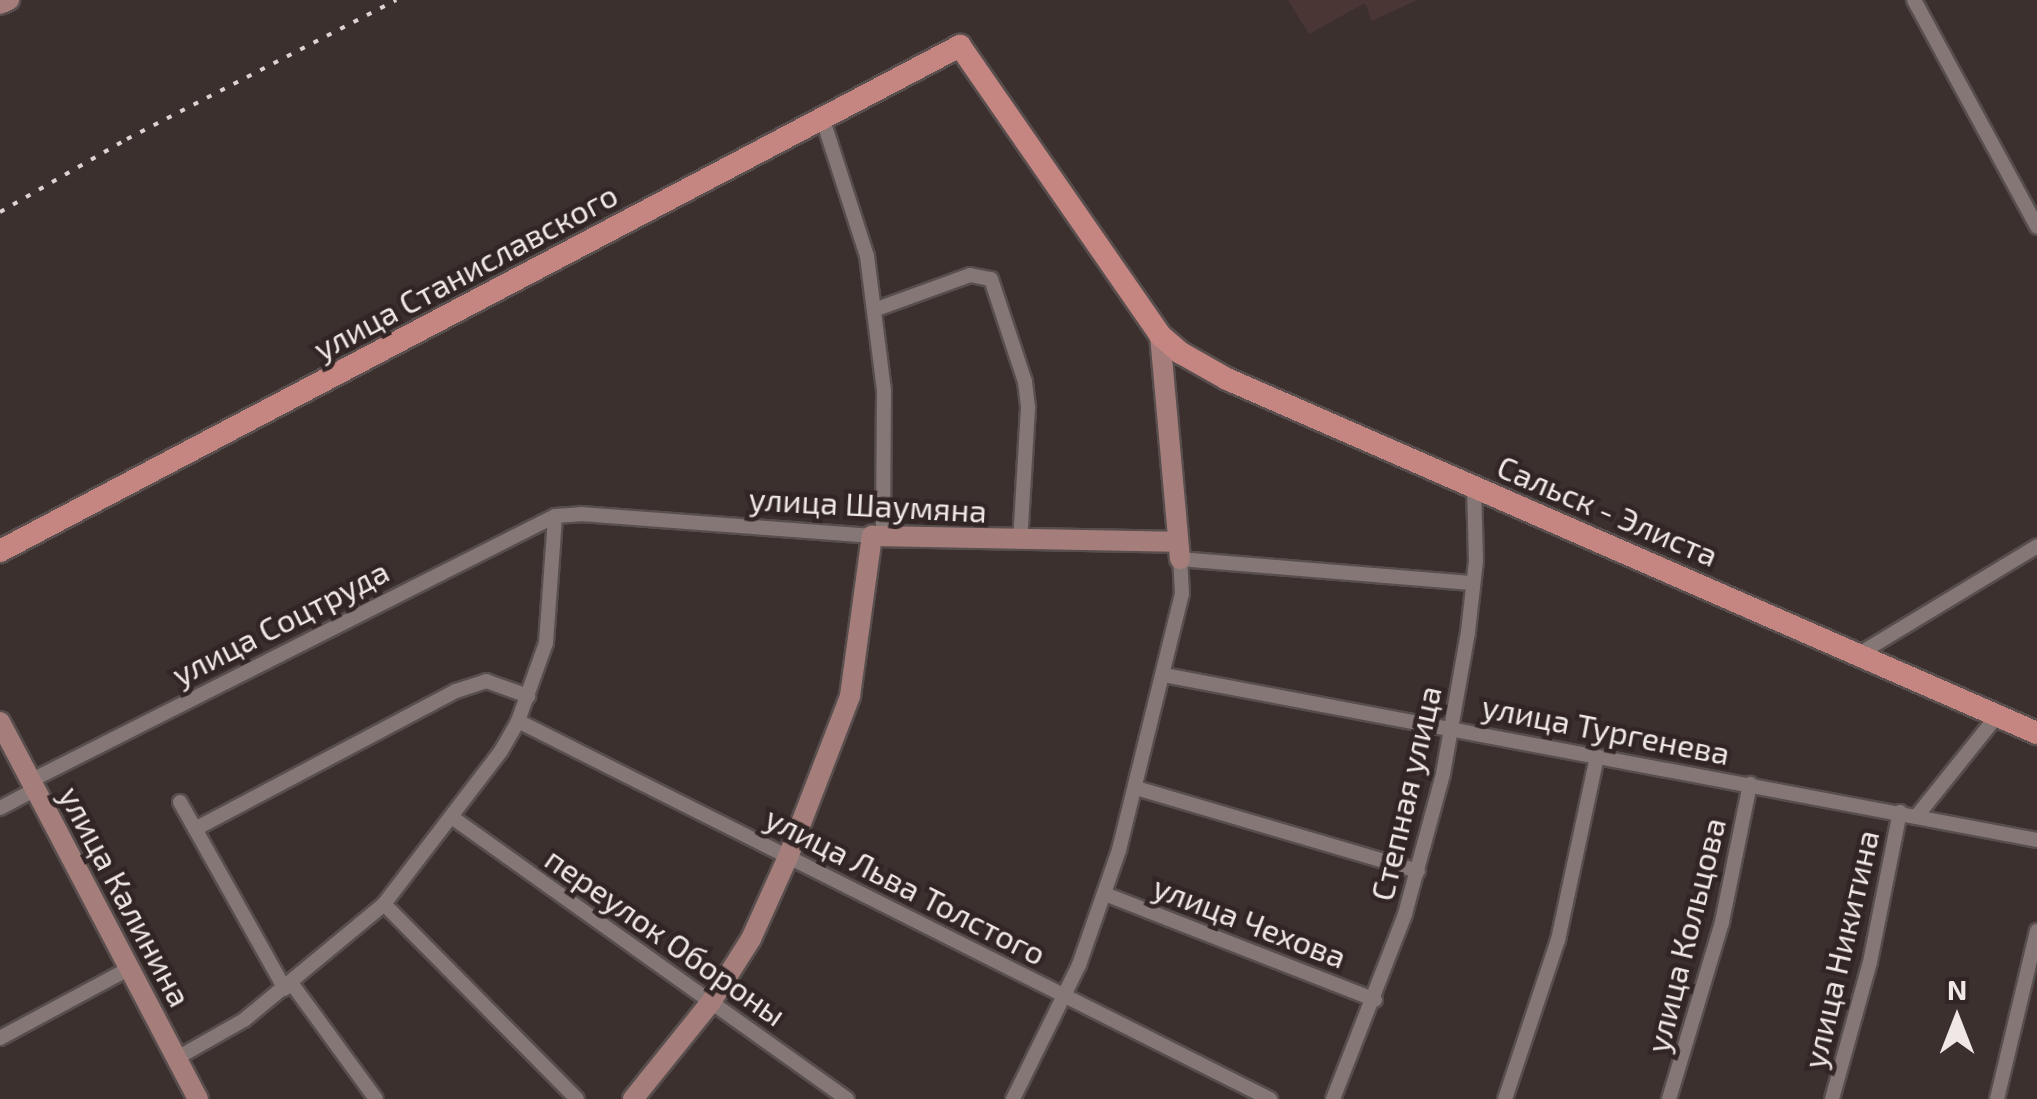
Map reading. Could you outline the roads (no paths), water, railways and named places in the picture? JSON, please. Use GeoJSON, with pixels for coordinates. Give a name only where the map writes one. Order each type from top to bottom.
{"type":"FeatureCollection","features":[{"type":"Feature","properties":{"kind":"main road","name":"улица Станиславского"},"geometry":{"type":"LineString","coordinates":[[0,551],[960,46],[1160,335]]}},
{"type":"Feature","properties":{"kind":"main road","name":"Сальск - Элиста"},"geometry":{"type":"LineString","coordinates":[[1160,335],[1226,380],[2037,733]]}},
{"type":"Feature","properties":{"kind":"street"},"geometry":{"type":"LineString","coordinates":[[0,4],[9,0]]}},
{"type":"Feature","properties":{"kind":"street"},"geometry":{"type":"LineString","coordinates":[[1914,0],[2037,227]]}},
{"type":"Feature","properties":{"kind":"street"},"geometry":{"type":"LineString","coordinates":[[633,1099],[711,1002],[750,939],[788,857],[850,696],[878,537],[884,391],[867,256],[823,120]]}},
{"type":"Feature","properties":{"kind":"street"},"geometry":{"type":"LineString","coordinates":[[874,310],[970,275],[991,279],[1026,382],[1020,542]]}},
{"type":"Feature","properties":{"kind":"street"},"geometry":{"type":"LineString","coordinates":[[1014,1099],[1065,996],[1105,894],[1136,788],[1182,594],[1160,335]]}},
{"type":"Feature","properties":{"kind":"street","name":"Степная улица"},"geometry":{"type":"LineString","coordinates":[[1332,1099],[1375,1000],[1418,870],[1452,728],[1473,583],[1474,488]]}},
{"type":"Feature","properties":{"kind":"street","name":"улица Шаумяна"},"geometry":{"type":"LineString","coordinates":[[555,516],[581,514],[878,537],[1178,550],[1473,583]]}},
{"type":"Feature","properties":{"kind":"street"},"geometry":{"type":"LineString","coordinates":[[177,1058],[244,1020],[289,987],[384,904],[453,818],[518,721],[546,643],[555,516]]}},
{"type":"Feature","properties":{"kind":"street","name":"улица Соцтруда"},"geometry":{"type":"LineString","coordinates":[[0,808],[34,784],[555,516]]}},
{"type":"Feature","properties":{"kind":"street"},"geometry":{"type":"LineString","coordinates":[[1859,654],[2037,546]]}},
{"type":"Feature","properties":{"kind":"street","name":"улица Тургенева"},"geometry":{"type":"LineString","coordinates":[[1164,676],[2037,840]]}},
{"type":"Feature","properties":{"kind":"street"},"geometry":{"type":"LineString","coordinates":[[195,829],[456,691],[486,681],[528,696]]}},
{"type":"Feature","properties":{"kind":"street"},"geometry":{"type":"LineString","coordinates":[[1916,816],[1997,716]]}},
{"type":"Feature","properties":{"kind":"street","name":"улица Льва Толстого"},"geometry":{"type":"LineString","coordinates":[[518,721],[1270,1099]]}},
{"type":"Feature","properties":{"kind":"street","name":"улица Калинина"},"geometry":{"type":"LineString","coordinates":[[0,722],[198,1099]]}},
{"type":"Feature","properties":{"kind":"street"},"geometry":{"type":"LineString","coordinates":[[1505,1099],[1558,940],[1598,756]]}},
{"type":"Feature","properties":{"kind":"street","name":"улица Кольцова"},"geometry":{"type":"LineString","coordinates":[[1670,1099],[1718,938],[1750,784]]}},
{"type":"Feature","properties":{"kind":"street"},"geometry":{"type":"LineString","coordinates":[[1136,788],[1418,870]]}},
{"type":"Feature","properties":{"kind":"street"},"geometry":{"type":"LineString","coordinates":[[180,802],[289,987],[376,1099]]}},
{"type":"Feature","properties":{"kind":"street","name":"улица Никитина"},"geometry":{"type":"LineString","coordinates":[[1832,1099],[1870,962],[1900,812]]}},
{"type":"Feature","properties":{"kind":"street","name":"переулок Обороны"},"geometry":{"type":"LineString","coordinates":[[453,818],[846,1099]]}},
{"type":"Feature","properties":{"kind":"street","name":"улица Чехова"},"geometry":{"type":"LineString","coordinates":[[1105,894],[1375,1000]]}},
{"type":"Feature","properties":{"kind":"street"},"geometry":{"type":"LineString","coordinates":[[384,904],[578,1099]]}},
{"type":"Feature","properties":{"kind":"street"},"geometry":{"type":"LineString","coordinates":[[1997,1099],[2037,931]]}},
{"type":"Feature","properties":{"kind":"street"},"geometry":{"type":"LineString","coordinates":[[0,1038],[130,968]]}},
{"type":"Feature","properties":{"kind":"railway"},"geometry":{"type":"LineString","coordinates":[[0,212],[127,139],[396,0]]}}]}
